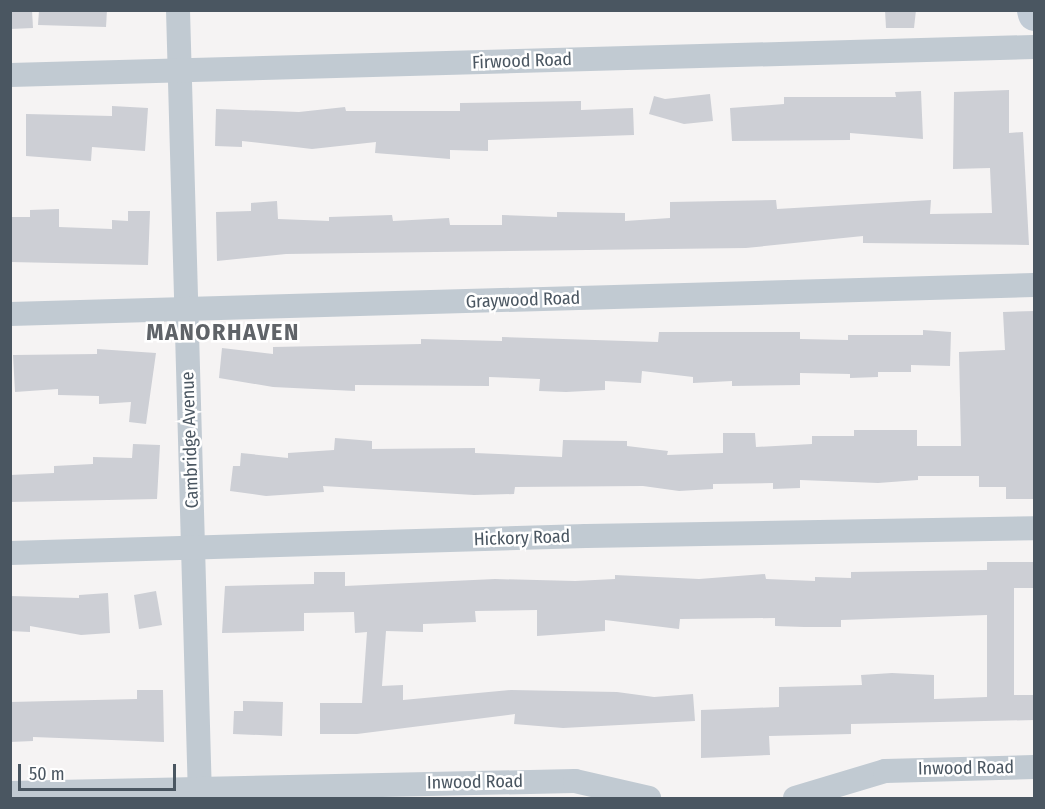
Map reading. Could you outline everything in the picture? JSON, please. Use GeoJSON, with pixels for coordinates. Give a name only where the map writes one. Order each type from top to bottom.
{"type":"FeatureCollection","features":[{"type":"Feature","properties":{"kind":"street","name":"Cambridge Avenue"},"geometry":{"type":"LineString","coordinates":[[178,10],[200,793]]}},
{"type":"Feature","properties":{"kind":"street","name":"Firwood Road"},"geometry":{"type":"LineString","coordinates":[[10,75],[1035,47]]}},
{"type":"Feature","properties":{"kind":"street","name":"Graywood Road"},"geometry":{"type":"LineString","coordinates":[[10,314],[1035,285]]}},
{"type":"Feature","properties":{"kind":"street","name":"Hickory Road"},"geometry":{"type":"LineString","coordinates":[[10,553],[1035,528]]}},
{"type":"Feature","properties":{"kind":"street","name":"Inwood Road"},"geometry":{"type":"LineString","coordinates":[[795,798],[885,771],[1035,767]]}},
{"type":"Feature","properties":{"kind":"street","name":"Inwood Road"},"geometry":{"type":"LineString","coordinates":[[10,793],[200,793],[575,781],[649,798]]}},
{"type":"Feature","properties":{"kind":"building"},"geometry":{"type":"Polygon","coordinates":[[[10,10],[32,10],[33,28],[10,29],[10,10]]]}},
{"type":"Feature","properties":{"kind":"building"},"geometry":{"type":"Polygon","coordinates":[[[39,10],[107,10],[106,27],[38,25],[39,10]]]}},
{"type":"Feature","properties":{"kind":"building"},"geometry":{"type":"Polygon","coordinates":[[[885,10],[916,10],[914,28],[886,28],[885,10]]]}},
{"type":"Feature","properties":{"kind":"building"},"geometry":{"type":"Polygon","coordinates":[[[1009,90],[1009,133],[1023,132],[1029,245],[863,243],[863,236],[746,248],[286,254],[217,261],[216,212],[251,211],[251,203],[277,201],[278,219],[329,221],[329,217],[392,215],[393,221],[449,218],[450,225],[502,225],[502,215],[557,217],[557,212],[625,213],[625,221],[670,218],[670,202],[776,200],[777,209],[931,200],[930,214],[992,213],[990,168],[953,169],[954,92],[1009,90]]]}},
{"type":"Feature","properties":{"kind":"building"},"geometry":{"type":"Polygon","coordinates":[[[921,91],[923,139],[850,133],[850,140],[732,141],[730,108],[784,104],[784,97],[896,97],[895,92],[921,91]]]}},
{"type":"Feature","properties":{"kind":"building"},"geometry":{"type":"Polygon","coordinates":[[[710,94],[713,121],[684,124],[649,114],[654,96],[665,99],[710,94]]]}},
{"type":"Feature","properties":{"kind":"building"},"geometry":{"type":"Polygon","coordinates":[[[581,101],[581,110],[633,108],[634,135],[488,140],[488,151],[450,150],[450,159],[375,153],[376,142],[312,149],[242,141],[242,147],[215,146],[216,109],[299,112],[345,107],[346,111],[460,111],[460,103],[581,101]]]}},
{"type":"Feature","properties":{"kind":"building"},"geometry":{"type":"Polygon","coordinates":[[[112,106],[148,108],[145,151],[92,147],[91,161],[26,156],[26,114],[112,116],[112,106]]]}},
{"type":"Feature","properties":{"kind":"building"},"geometry":{"type":"Polygon","coordinates":[[[59,209],[59,227],[112,229],[112,220],[128,221],[128,211],[150,211],[148,265],[10,262],[10,217],[30,217],[30,210],[59,209]]]}},
{"type":"Feature","properties":{"kind":"building"},"geometry":{"type":"Polygon","coordinates":[[[1035,311],[1035,499],[1006,499],[1006,487],[979,487],[979,476],[918,476],[918,480],[878,483],[800,480],[800,488],[773,489],[773,483],[713,484],[713,489],[679,491],[643,486],[515,487],[514,494],[474,495],[323,486],[324,492],[266,496],[230,491],[233,466],[240,466],[241,453],[288,458],[288,453],[334,450],[335,438],[372,441],[372,449],[475,448],[475,453],[562,457],[563,440],[627,441],[627,446],[668,451],[667,455],[723,453],[723,433],[755,433],[756,447],[812,444],[812,436],[854,436],[854,430],[917,430],[917,446],[961,446],[959,352],[1005,350],[1003,312],[1035,311]]]}},
{"type":"Feature","properties":{"kind":"building"},"geometry":{"type":"Polygon","coordinates":[[[923,330],[951,332],[950,366],[911,365],[911,372],[878,372],[878,377],[850,378],[850,374],[800,373],[800,385],[732,386],[732,381],[693,383],[693,377],[642,371],[641,383],[605,381],[605,390],[566,392],[539,391],[540,379],[489,377],[489,386],[355,385],[355,391],[273,387],[219,378],[222,348],[273,354],[273,347],[421,344],[421,339],[502,341],[502,337],[658,342],[659,332],[800,332],[800,339],[848,340],[848,335],[923,335],[923,330]]]}},
{"type":"Feature","properties":{"kind":"building"},"geometry":{"type":"Polygon","coordinates":[[[97,349],[156,353],[146,424],[129,422],[131,402],[99,404],[99,396],[58,395],[58,389],[15,392],[13,355],[97,354],[97,349]]]}},
{"type":"Feature","properties":{"kind":"building"},"geometry":{"type":"Polygon","coordinates":[[[133,444],[160,445],[157,499],[10,502],[10,475],[54,473],[54,466],[93,464],[93,457],[132,458],[133,444]]]}},
{"type":"Feature","properties":{"kind":"building"},"geometry":{"type":"Polygon","coordinates":[[[987,562],[1035,562],[1035,588],[1014,588],[1014,695],[1035,695],[1035,720],[851,724],[851,734],[769,736],[770,755],[701,758],[701,710],[779,707],[779,687],[862,685],[861,675],[892,673],[934,675],[934,699],[987,697],[987,615],[841,620],[841,627],[775,626],[775,618],[680,619],[679,629],[605,620],[605,631],[537,636],[537,610],[475,611],[476,622],[423,624],[423,632],[386,631],[382,686],[403,685],[403,700],[511,690],[617,692],[654,697],[693,694],[695,721],[563,728],[514,724],[515,714],[357,734],[320,734],[320,703],[362,703],[367,632],[355,633],[354,612],[304,613],[304,631],[222,633],[225,586],[314,584],[314,572],[345,572],[345,586],[495,579],[575,581],[615,579],[615,575],[699,579],[765,574],[766,579],[815,581],[815,577],[851,578],[851,572],[987,570],[987,562]]]}},
{"type":"Feature","properties":{"kind":"building"},"geometry":{"type":"Polygon","coordinates":[[[156,591],[162,625],[139,629],[134,595],[156,591]]]}},
{"type":"Feature","properties":{"kind":"building"},"geometry":{"type":"Polygon","coordinates":[[[108,593],[110,633],[81,635],[30,626],[30,632],[10,631],[10,596],[79,598],[79,595],[108,593]]]}},
{"type":"Feature","properties":{"kind":"building"},"geometry":{"type":"Polygon","coordinates":[[[137,690],[163,690],[164,742],[33,737],[33,741],[10,742],[10,702],[137,699],[137,690]]]}},
{"type":"Feature","properties":{"kind":"building"},"geometry":{"type":"Polygon","coordinates":[[[243,701],[283,702],[282,736],[233,734],[234,711],[243,711],[243,701]]]}},
{"type":"Feature","properties":{"kind":"district","name":"MANORHAVEN"},"geometry":{"type":"Point","coordinates":[223,333]}}]}
